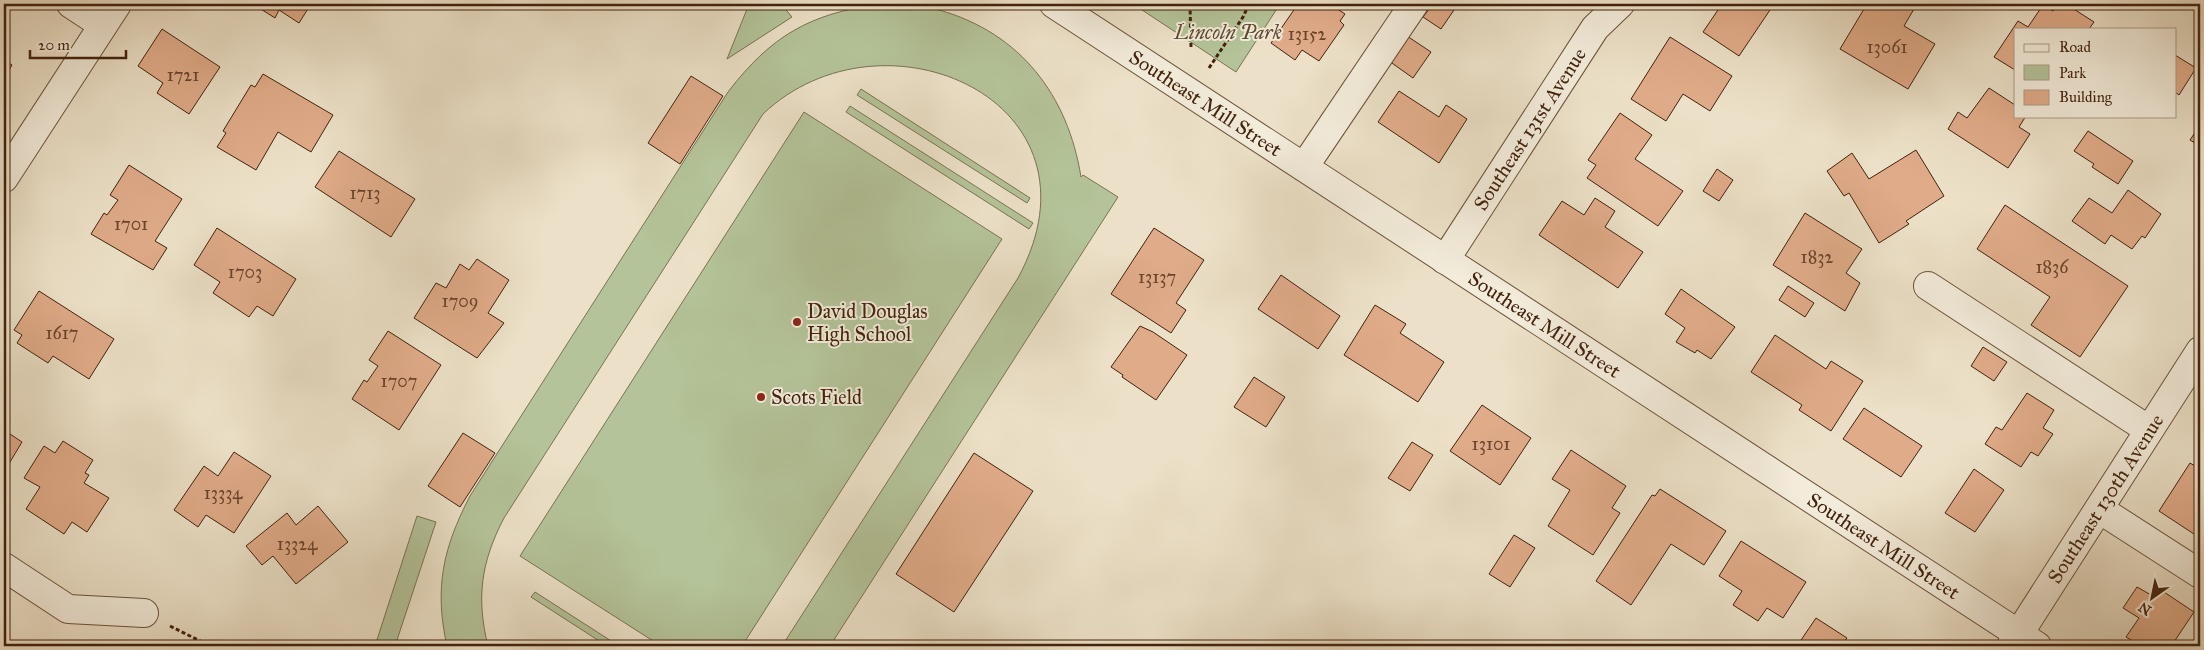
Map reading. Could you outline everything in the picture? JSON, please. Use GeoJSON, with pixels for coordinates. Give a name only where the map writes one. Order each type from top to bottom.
{"type":"FeatureCollection","features":[{"type":"Feature","properties":{"kind":"street"},"geometry":{"type":"LineString","coordinates":[[4,178],[110,14],[71,4]]}},
{"type":"Feature","properties":{"kind":"street","name":"Southeast Mill Street"},"geometry":{"type":"LineString","coordinates":[[1054,4],[2022,642]]}},
{"type":"Feature","properties":{"kind":"street"},"geometry":{"type":"LineString","coordinates":[[1304,167],[1414,4]]}},
{"type":"Feature","properties":{"kind":"street","name":"Southeast 131st Avenue"},"geometry":{"type":"LineString","coordinates":[[1445,260],[1595,28],[1620,4]]}},
{"type":"Feature","properties":{"kind":"street"},"geometry":{"type":"LineString","coordinates":[[1928,286],[2150,430]]}},
{"type":"Feature","properties":{"kind":"street","name":"Southeast 130th Avenue"},"geometry":{"type":"LineString","coordinates":[[2022,642],[2099,509],[2200,352]]}},
{"type":"Feature","properties":{"kind":"street"},"geometry":{"type":"LineString","coordinates":[[2099,509],[2200,574]]}},
{"type":"Feature","properties":{"kind":"street"},"geometry":{"type":"LineString","coordinates":[[4,567],[68,609],[144,613]]}},
{"type":"Feature","properties":{"kind":"path"},"geometry":{"type":"LineString","coordinates":[[1190,4],[1191,47]]}},
{"type":"Feature","properties":{"kind":"path"},"geometry":{"type":"LineString","coordinates":[[1192,94],[1243,17],[1249,4]]}},
{"type":"Feature","properties":{"kind":"path"},"geometry":{"type":"LineString","coordinates":[[144,613],[210,646]]}},
{"type":"Feature","properties":{"kind":"green space"},"geometry":{"type":"Polygon","coordinates":[[[749,4],[781,4],[792,17],[727,59],[749,4]]]}},
{"type":"Feature","properties":{"kind":"green space"},"geometry":{"type":"Polygon","coordinates":[[[879,4],[916,6],[939,10],[968,20],[994,34],[1017,52],[1036,72],[1052,95],[1065,120],[1075,148],[1081,177],[1083,175],[1118,197],[830,646],[782,646],[1018,278],[1040,215],[1036,162],[1011,118],[972,87],[922,69],[867,67],[812,81],[763,114],[504,518],[490,550],[483,580],[482,612],[488,646],[447,646],[441,605],[443,569],[453,533],[470,496],[728,92],[760,56],[793,31],[812,21],[832,14],[879,4]]]}},
{"type":"Feature","properties":{"kind":"green space","name":"Lincoln Park"},"geometry":{"type":"Polygon","coordinates":[[[1133,4],[1280,4],[1236,72],[1133,4]]]}},
{"type":"Feature","properties":{"kind":"green space"},"geometry":{"type":"Polygon","coordinates":[[[861,89],[1030,198],[1027,203],[857,95],[861,89]]]}},
{"type":"Feature","properties":{"kind":"green space"},"geometry":{"type":"Polygon","coordinates":[[[850,106],[1033,223],[1029,229],[846,112],[850,106]]]}},
{"type":"Feature","properties":{"kind":"green space","name":"Scots Field"},"geometry":{"type":"Polygon","coordinates":[[[804,112],[1002,239],[742,646],[661,646],[520,556],[804,112]]]}},
{"type":"Feature","properties":{"kind":"green space"},"geometry":{"type":"Polygon","coordinates":[[[417,516],[436,522],[395,646],[375,646],[417,516]]]}},
{"type":"Feature","properties":{"kind":"green space"},"geometry":{"type":"Polygon","coordinates":[[[535,592],[619,646],[607,646],[531,597],[535,592]]]}},
{"type":"Feature","properties":{"kind":"building"},"geometry":{"type":"Polygon","coordinates":[[[258,4],[311,4],[299,23],[279,10],[275,18],[256,6],[258,4]]]}},
{"type":"Feature","properties":{"kind":"building"},"geometry":{"type":"Polygon","coordinates":[[[1298,4],[1317,4],[1325,9],[1330,4],[1345,14],[1340,21],[1344,25],[1319,61],[1302,50],[1295,60],[1271,43],[1298,4]]]}},
{"type":"Feature","properties":{"kind":"building"},"geometry":{"type":"Polygon","coordinates":[[[1433,4],[1445,4],[1454,10],[1441,29],[1423,17],[1433,4]]]}},
{"type":"Feature","properties":{"kind":"building"},"geometry":{"type":"Polygon","coordinates":[[[1722,4],[1774,4],[1739,56],[1703,32],[1722,4]]]}},
{"type":"Feature","properties":{"kind":"building"},"geometry":{"type":"Polygon","coordinates":[[[1867,4],[1904,4],[1914,9],[1904,26],[1935,44],[1908,89],[1840,49],[1867,4]]]}},
{"type":"Feature","properties":{"kind":"building"},"geometry":{"type":"Polygon","coordinates":[[[2058,4],[2066,4],[2094,22],[2090,28],[2014,28],[2014,69],[1994,57],[2018,21],[2028,27],[2043,5],[2053,11],[2058,4]]]}},
{"type":"Feature","properties":{"kind":"building"},"geometry":{"type":"Polygon","coordinates":[[[162,29],[220,67],[189,114],[157,93],[163,83],[138,66],[162,29]]]}},
{"type":"Feature","properties":{"kind":"building"},"geometry":{"type":"Polygon","coordinates":[[[1407,36],[1431,52],[1413,78],[1389,61],[1407,36]]]}},
{"type":"Feature","properties":{"kind":"building"},"geometry":{"type":"Polygon","coordinates":[[[1670,37],[1732,76],[1710,111],[1683,94],[1666,121],[1631,99],[1670,37]]]}},
{"type":"Feature","properties":{"kind":"building"},"geometry":{"type":"Polygon","coordinates":[[[2176,56],[2196,68],[2179,95],[2176,93],[2176,56]]]}},
{"type":"Feature","properties":{"kind":"building"},"geometry":{"type":"Polygon","coordinates":[[[4,60],[12,65],[4,78],[4,60]]]}},
{"type":"Feature","properties":{"kind":"building"},"geometry":{"type":"Polygon","coordinates":[[[263,74],[333,115],[311,152],[278,132],[256,170],[217,147],[226,133],[223,131],[251,85],[255,87],[263,74]]]}},
{"type":"Feature","properties":{"kind":"building"},"geometry":{"type":"Polygon","coordinates":[[[691,76],[723,96],[680,164],[648,143],[691,76]]]}},
{"type":"Feature","properties":{"kind":"building"},"geometry":{"type":"Polygon","coordinates":[[[1989,88],[2014,104],[2014,118],[2025,118],[2019,127],[2030,134],[2008,168],[1948,129],[1958,112],[1967,118],[1989,88]]]}},
{"type":"Feature","properties":{"kind":"building"},"geometry":{"type":"Polygon","coordinates":[[[1399,91],[1439,117],[1446,105],[1467,119],[1439,163],[1378,122],[1399,91]]]}},
{"type":"Feature","properties":{"kind":"building"},"geometry":{"type":"Polygon","coordinates":[[[1620,113],[1652,135],[1635,159],[1683,191],[1658,226],[1587,178],[1596,165],[1588,160],[1620,113]]]}},
{"type":"Feature","properties":{"kind":"building"},"geometry":{"type":"Polygon","coordinates":[[[2200,125],[2200,146],[2190,140],[2200,125]]]}},
{"type":"Feature","properties":{"kind":"building"},"geometry":{"type":"Polygon","coordinates":[[[2088,131],[2133,161],[2118,184],[2092,167],[2094,164],[2074,151],[2088,131]]]}},
{"type":"Feature","properties":{"kind":"building"},"geometry":{"type":"Polygon","coordinates":[[[1916,150],[1944,196],[1906,221],[1909,224],[1879,243],[1849,193],[1844,196],[1827,171],[1852,153],[1869,179],[1916,150]]]}},
{"type":"Feature","properties":{"kind":"building"},"geometry":{"type":"Polygon","coordinates":[[[339,151],[415,199],[391,237],[315,187],[339,151]]]}},
{"type":"Feature","properties":{"kind":"building"},"geometry":{"type":"Polygon","coordinates":[[[129,165],[182,199],[155,241],[167,248],[153,270],[91,234],[104,213],[107,215],[118,200],[110,195],[129,165]]]}},
{"type":"Feature","properties":{"kind":"building"},"geometry":{"type":"Polygon","coordinates":[[[1717,169],[1733,180],[1719,201],[1703,191],[1717,169]]]}},
{"type":"Feature","properties":{"kind":"building"},"geometry":{"type":"Polygon","coordinates":[[[2128,190],[2161,214],[2145,238],[2142,236],[2132,249],[2111,235],[2105,244],[2072,221],[2089,198],[2112,213],[2128,190]]]}},
{"type":"Feature","properties":{"kind":"building"},"geometry":{"type":"Polygon","coordinates":[[[1595,198],[1615,211],[1605,227],[1643,252],[1618,288],[1539,235],[1562,201],[1584,215],[1595,198]]]}},
{"type":"Feature","properties":{"kind":"building"},"geometry":{"type":"Polygon","coordinates":[[[2005,205],[2128,286],[2080,357],[2031,325],[2050,297],[1977,249],[2005,205]]]}},
{"type":"Feature","properties":{"kind":"building"},"geometry":{"type":"Polygon","coordinates":[[[1805,213],[1862,249],[1846,273],[1860,283],[1845,311],[1773,265],[1805,213]]]}},
{"type":"Feature","properties":{"kind":"building"},"geometry":{"type":"Polygon","coordinates":[[[217,228],[296,279],[273,316],[257,306],[249,317],[213,293],[220,282],[194,265],[217,228]]]}},
{"type":"Feature","properties":{"kind":"building"},"geometry":{"type":"Polygon","coordinates":[[[1154,228],[1204,260],[1176,303],[1186,310],[1171,333],[1111,294],[1154,228]]]}},
{"type":"Feature","properties":{"kind":"building"},"geometry":{"type":"Polygon","coordinates":[[[477,259],[509,280],[488,313],[504,323],[477,358],[414,318],[436,283],[446,288],[460,264],[469,270],[477,259]]]}},
{"type":"Feature","properties":{"kind":"building"},"geometry":{"type":"Polygon","coordinates":[[[1281,275],[1340,316],[1318,349],[1258,309],[1281,275]]]}},
{"type":"Feature","properties":{"kind":"building"},"geometry":{"type":"Polygon","coordinates":[[[1788,286],[1814,303],[1805,317],[1779,300],[1788,286]]]}},
{"type":"Feature","properties":{"kind":"building"},"geometry":{"type":"Polygon","coordinates":[[[1681,289],[1735,327],[1711,359],[1697,350],[1695,353],[1676,342],[1685,328],[1665,314],[1681,289]]]}},
{"type":"Feature","properties":{"kind":"building"},"geometry":{"type":"Polygon","coordinates":[[[39,291],[114,339],[89,379],[53,356],[48,363],[17,343],[22,335],[14,330],[39,291]]]}},
{"type":"Feature","properties":{"kind":"building"},"geometry":{"type":"Polygon","coordinates":[[[1375,305],[1406,324],[1400,333],[1444,362],[1418,402],[1344,355],[1375,305]]]}},
{"type":"Feature","properties":{"kind":"building"},"geometry":{"type":"Polygon","coordinates":[[[1140,326],[1153,332],[1187,355],[1156,400],[1122,377],[1123,375],[1111,367],[1140,326]]]}},
{"type":"Feature","properties":{"kind":"building"},"geometry":{"type":"Polygon","coordinates":[[[388,331],[441,365],[399,430],[352,399],[364,380],[367,382],[378,366],[369,360],[388,331]]]}},
{"type":"Feature","properties":{"kind":"building"},"geometry":{"type":"Polygon","coordinates":[[[1775,335],[1826,369],[1831,361],[1863,381],[1831,431],[1799,410],[1802,405],[1751,372],[1775,335]]]}},
{"type":"Feature","properties":{"kind":"building"},"geometry":{"type":"Polygon","coordinates":[[[1983,347],[2007,362],[1994,381],[1971,366],[1983,347]]]}},
{"type":"Feature","properties":{"kind":"building"},"geometry":{"type":"Polygon","coordinates":[[[1254,377],[1285,397],[1266,427],[1234,407],[1254,377]]]}},
{"type":"Feature","properties":{"kind":"building"},"geometry":{"type":"Polygon","coordinates":[[[2027,393],[2054,410],[2043,428],[2053,434],[2038,456],[2031,452],[2021,467],[1985,444],[1996,427],[2002,430],[2027,393]]]}},
{"type":"Feature","properties":{"kind":"building"},"geometry":{"type":"Polygon","coordinates":[[[1482,405],[1531,438],[1500,485],[1450,451],[1482,405]]]}},
{"type":"Feature","properties":{"kind":"building"},"geometry":{"type":"Polygon","coordinates":[[[1864,408],[1922,446],[1901,477],[1843,439],[1864,408]]]}},
{"type":"Feature","properties":{"kind":"building"},"geometry":{"type":"Polygon","coordinates":[[[4,430],[22,442],[4,472],[4,430]]]}},
{"type":"Feature","properties":{"kind":"building"},"geometry":{"type":"Polygon","coordinates":[[[463,433],[495,453],[460,507],[428,486],[463,433]]]}},
{"type":"Feature","properties":{"kind":"building"},"geometry":{"type":"Polygon","coordinates":[[[63,441],[93,460],[85,473],[89,475],[84,483],[109,498],[87,532],[72,522],[64,534],[26,509],[40,487],[24,478],[44,446],[55,453],[63,441]]]}},
{"type":"Feature","properties":{"kind":"building"},"geometry":{"type":"Polygon","coordinates":[[[1412,442],[1433,455],[1410,491],[1388,478],[1412,442]]]}},
{"type":"Feature","properties":{"kind":"building"},"geometry":{"type":"Polygon","coordinates":[[[1571,450],[1626,486],[1612,508],[1620,513],[1593,555],[1548,526],[1570,490],[1552,479],[1571,450]]]}},
{"type":"Feature","properties":{"kind":"building"},"geometry":{"type":"Polygon","coordinates":[[[234,452],[271,476],[234,533],[206,515],[198,527],[174,510],[204,466],[218,476],[234,452]]]}},
{"type":"Feature","properties":{"kind":"building"},"geometry":{"type":"Polygon","coordinates":[[[974,453],[1033,491],[954,612],[896,574],[974,453]]]}},
{"type":"Feature","properties":{"kind":"building"},"geometry":{"type":"Polygon","coordinates":[[[2190,463],[2200,469],[2200,538],[2159,511],[2190,463]]]}},
{"type":"Feature","properties":{"kind":"building"},"geometry":{"type":"Polygon","coordinates":[[[1974,469],[2004,490],[1975,532],[1945,513],[1974,469]]]}},
{"type":"Feature","properties":{"kind":"building"},"geometry":{"type":"Polygon","coordinates":[[[1660,489],[1726,531],[1704,565],[1671,544],[1631,605],[1596,581],[1652,495],[1655,496],[1660,489]]]}},
{"type":"Feature","properties":{"kind":"building"},"geometry":{"type":"Polygon","coordinates":[[[318,506],[348,542],[296,584],[273,556],[262,565],[246,546],[287,513],[296,525],[318,506]]]}},
{"type":"Feature","properties":{"kind":"building"},"geometry":{"type":"Polygon","coordinates":[[[1514,535],[1535,548],[1510,587],[1489,574],[1514,535]]]}},
{"type":"Feature","properties":{"kind":"building"},"geometry":{"type":"Polygon","coordinates":[[[1741,541],[1806,582],[1783,618],[1767,608],[1758,621],[1733,605],[1742,591],[1719,576],[1741,541]]]}},
{"type":"Feature","properties":{"kind":"building"},"geometry":{"type":"Polygon","coordinates":[[[2137,587],[2153,596],[2158,588],[2194,612],[2174,642],[2181,646],[2141,646],[2126,637],[2139,618],[2123,608],[2137,587]]]}},
{"type":"Feature","properties":{"kind":"building"},"geometry":{"type":"Polygon","coordinates":[[[1816,618],[1847,638],[1841,646],[1797,646],[1816,618]]]}},
{"type":"Feature","properties":{"kind":"place","name":"David Douglas High School"},"geometry":{"type":"Point","coordinates":[797,322]}},
{"type":"Feature","properties":{"kind":"place","name":"Scots Field"},"geometry":{"type":"Point","coordinates":[761,397]}}]}
